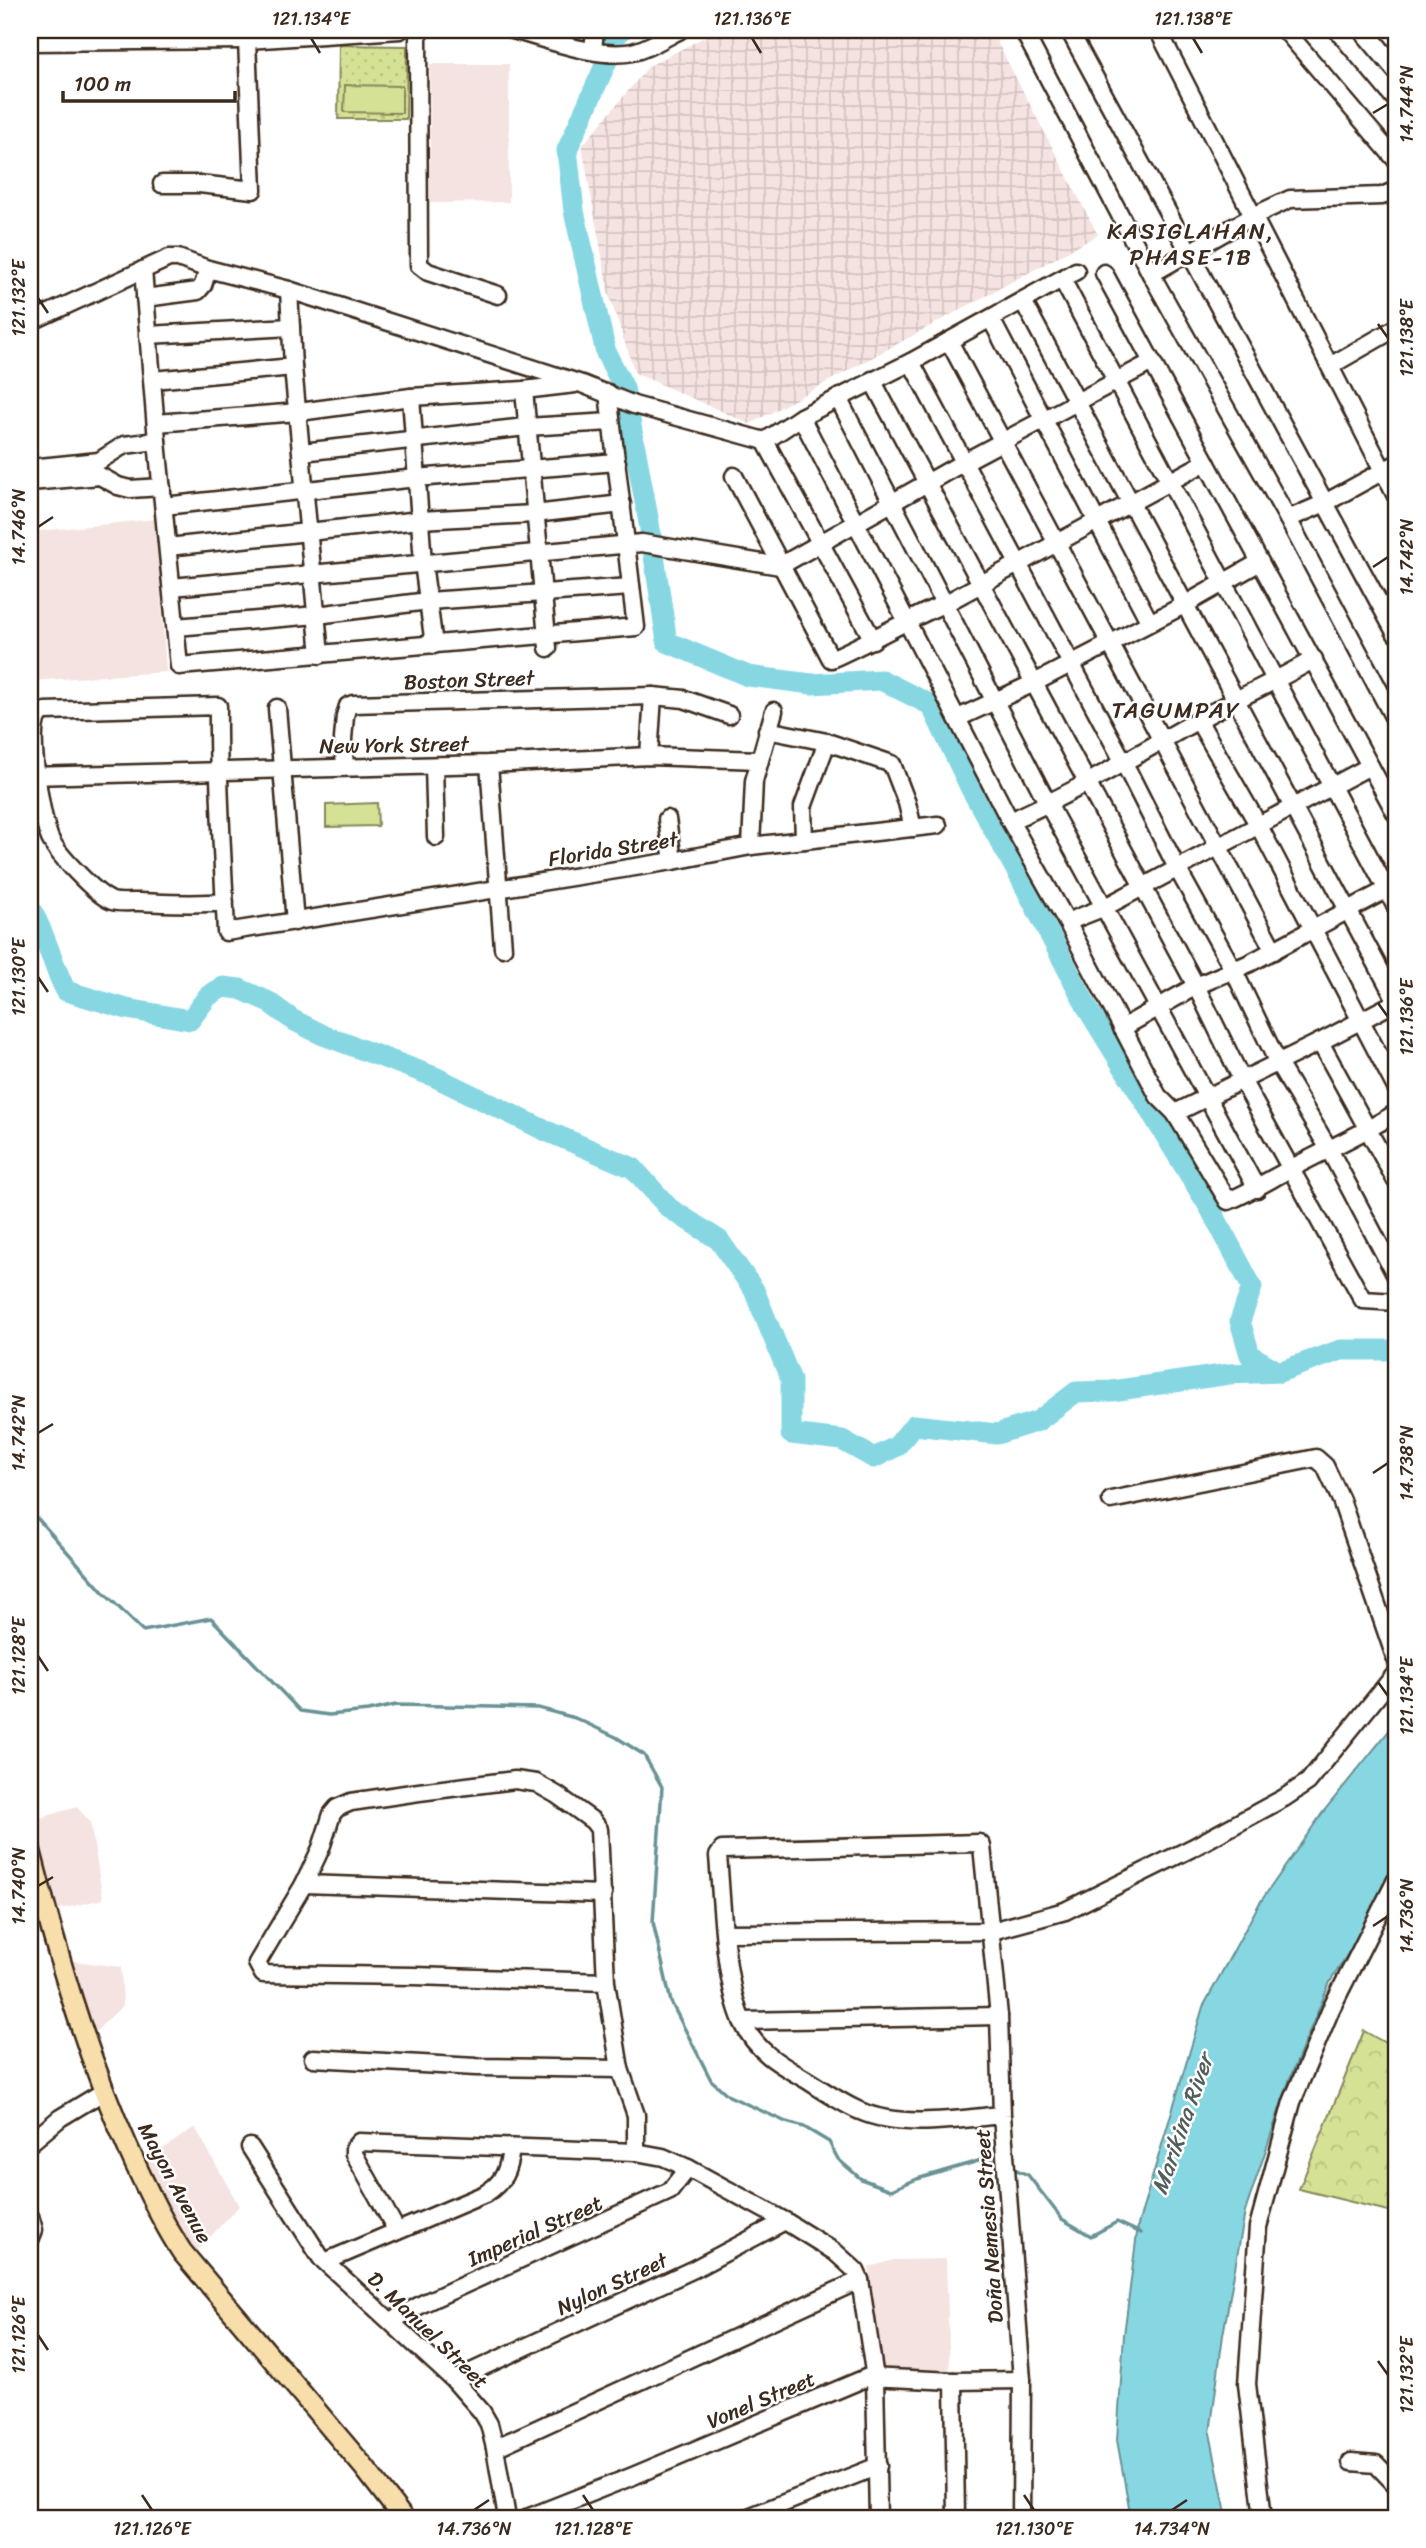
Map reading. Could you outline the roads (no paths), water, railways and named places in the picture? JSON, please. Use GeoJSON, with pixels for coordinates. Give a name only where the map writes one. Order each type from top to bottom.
{"type":"FeatureCollection","features":[{"type":"Feature","properties":{"kind":"main road","name":"Mayon Avenue"},"geometry":{"type":"LineString","coordinates":[[30,1849],[72,2004],[103,2092],[142,2178],[182,2252],[363,2466],[403,2518]]}},
{"type":"Feature","properties":{"kind":"street"},"geometry":{"type":"LineString","coordinates":[[30,42],[247,40],[400,30]]}},
{"type":"Feature","properties":{"kind":"street"},"geometry":{"type":"LineString","coordinates":[[418,30],[419,265],[428,272],[498,295]]}},
{"type":"Feature","properties":{"kind":"street"},"geometry":{"type":"LineString","coordinates":[[513,30],[616,53],[636,51],[680,30]]}},
{"type":"Feature","properties":{"kind":"street"},"geometry":{"type":"LineString","coordinates":[[593,50],[595,30]]}},
{"type":"Feature","properties":{"kind":"street"},"geometry":{"type":"LineString","coordinates":[[1023,30],[1151,274],[1288,519],[1396,722]]}},
{"type":"Feature","properties":{"kind":"street"},"geometry":{"type":"LineString","coordinates":[[1069,30],[1396,634]]}},
{"type":"Feature","properties":{"kind":"street"},"geometry":{"type":"LineString","coordinates":[[1158,30],[1330,366],[1390,467],[1396,496]]}},
{"type":"Feature","properties":{"kind":"street"},"geometry":{"type":"LineString","coordinates":[[1285,30],[1396,160]]}},
{"type":"Feature","properties":{"kind":"street"},"geometry":{"type":"LineString","coordinates":[[1337,30],[1396,100]]}},
{"type":"Feature","properties":{"kind":"street"},"geometry":{"type":"LineString","coordinates":[[1389,30],[1396,39]]}},
{"type":"Feature","properties":{"kind":"street"},"geometry":{"type":"LineString","coordinates":[[162,184],[199,184],[253,190],[247,40]]}},
{"type":"Feature","properties":{"kind":"street"},"geometry":{"type":"LineString","coordinates":[[1151,274],[1254,216],[1290,199],[1382,196],[1396,190]]}},
{"type":"Feature","properties":{"kind":"street"},"geometry":{"type":"LineString","coordinates":[[30,322],[175,257],[208,269],[289,290],[621,399],[765,441],[873,640]]}},
{"type":"Feature","properties":{"kind":"street"},"geometry":{"type":"LineString","coordinates":[[145,298],[198,291],[208,269]]}},
{"type":"Feature","properties":{"kind":"street"},"geometry":{"type":"LineString","coordinates":[[143,270],[179,666],[434,645],[547,641],[636,627],[631,587],[641,544],[622,504],[611,422],[621,399]]}},
{"type":"Feature","properties":{"kind":"street"},"geometry":{"type":"LineString","coordinates":[[1104,272],[1396,814]]}},
{"type":"Feature","properties":{"kind":"street"},"geometry":{"type":"LineString","coordinates":[[765,441],[801,417],[911,362],[1069,275],[1117,382],[1331,787],[1392,887],[1396,907]]}},
{"type":"Feature","properties":{"kind":"street"},"geometry":{"type":"LineString","coordinates":[[289,290],[293,368],[320,655]]}},
{"type":"Feature","properties":{"kind":"street"},"geometry":{"type":"LineString","coordinates":[[1024,301],[1396,1001],[1320,1042],[1175,1113]]}},
{"type":"Feature","properties":{"kind":"street"},"geometry":{"type":"LineString","coordinates":[[991,319],[1149,621]]}},
{"type":"Feature","properties":{"kind":"street"},"geometry":{"type":"LineString","coordinates":[[148,335],[291,327]]}},
{"type":"Feature","properties":{"kind":"street"},"geometry":{"type":"LineString","coordinates":[[1330,366],[1396,328]]}},
{"type":"Feature","properties":{"kind":"street"},"geometry":{"type":"LineString","coordinates":[[949,341],[1274,951]]}},
{"type":"Feature","properties":{"kind":"street"},"geometry":{"type":"LineString","coordinates":[[911,362],[1234,971],[1278,1063],[1330,1151],[1396,1276]]}},
{"type":"Feature","properties":{"kind":"street"},"geometry":{"type":"LineString","coordinates":[[172,587],[538,551],[641,544],[780,566],[964,462],[1152,362]]}},
{"type":"Feature","properties":{"kind":"street"},"geometry":{"type":"LineString","coordinates":[[153,380],[293,368]]}},
{"type":"Feature","properties":{"kind":"street"},"geometry":{"type":"LineString","coordinates":[[872,380],[1196,986],[1242,1080],[1363,1300],[1396,1302]]}},
{"type":"Feature","properties":{"kind":"street"},"geometry":{"type":"LineString","coordinates":[[156,423],[299,412],[411,397],[582,384]]}},
{"type":"Feature","properties":{"kind":"street"},"geometry":{"type":"LineString","coordinates":[[524,390],[547,641]]}},
{"type":"Feature","properties":{"kind":"street"},"geometry":{"type":"LineString","coordinates":[[411,397],[423,563],[434,645]]}},
{"type":"Feature","properties":{"kind":"street"},"geometry":{"type":"LineString","coordinates":[[838,398],[1048,804],[1257,1189]]}},
{"type":"Feature","properties":{"kind":"street"},"geometry":{"type":"LineString","coordinates":[[801,417],[1010,821],[1067,922],[1158,1096],[1175,1113],[1228,1201],[1330,1151],[1396,1113]]}},
{"type":"Feature","properties":{"kind":"street"},"geometry":{"type":"LineString","coordinates":[[302,452],[526,427],[611,422]]}},
{"type":"Feature","properties":{"kind":"street"},"geometry":{"type":"LineString","coordinates":[[30,482],[99,468],[124,445],[157,441]]}},
{"type":"Feature","properties":{"kind":"street"},"geometry":{"type":"LineString","coordinates":[[164,506],[416,478],[617,462]]}},
{"type":"Feature","properties":{"kind":"street"},"geometry":{"type":"LineString","coordinates":[[734,476],[831,659],[873,640],[905,620],[946,603],[1206,462]]}},
{"type":"Feature","properties":{"kind":"street"},"geometry":{"type":"LineString","coordinates":[[1288,519],[1325,503],[1390,467]]}},
{"type":"Feature","properties":{"kind":"street"},"geometry":{"type":"LineString","coordinates":[[30,468],[99,468],[118,486],[130,489],[162,486]]}},
{"type":"Feature","properties":{"kind":"street"},"geometry":{"type":"LineString","coordinates":[[168,547],[420,520],[622,504]]}},
{"type":"Feature","properties":{"kind":"street"},"geometry":{"type":"LineString","coordinates":[[958,718],[1034,683],[1186,604],[1259,562]]}},
{"type":"Feature","properties":{"kind":"street"},"geometry":{"type":"LineString","coordinates":[[176,627],[317,615],[428,601],[631,587]]}},
{"type":"Feature","properties":{"kind":"street"},"geometry":{"type":"LineString","coordinates":[[1010,821],[1048,804],[1235,699],[1275,682],[1314,659]]}},
{"type":"Feature","properties":{"kind":"street"},"geometry":{"type":"LineString","coordinates":[[649,756],[653,696]]}},
{"type":"Feature","properties":{"kind":"street","name":"Boston Street"},"geometry":{"type":"LineString","coordinates":[[345,767],[344,722],[348,706],[354,704],[653,696],[684,699],[729,715]]}},
{"type":"Feature","properties":{"kind":"street"},"geometry":{"type":"LineString","coordinates":[[218,706],[217,771],[225,902],[188,904],[113,901],[85,881],[49,839],[33,776],[35,720],[41,712],[218,706]]}},
{"type":"Feature","properties":{"kind":"street"},"geometry":{"type":"LineString","coordinates":[[277,708],[295,922]]}},
{"type":"Feature","properties":{"kind":"street"},"geometry":{"type":"LineString","coordinates":[[751,846],[752,800],[759,760],[774,711]]}},
{"type":"Feature","properties":{"kind":"street"},"geometry":{"type":"LineString","coordinates":[[1198,720],[1259,826],[1396,1088]]}},
{"type":"Feature","properties":{"kind":"street"},"geometry":{"type":"LineString","coordinates":[[767,730],[827,742],[892,764],[913,828]]}},
{"type":"Feature","properties":{"kind":"street"},"geometry":{"type":"LineString","coordinates":[[804,840],[803,807],[827,742]]}},
{"type":"Feature","properties":{"kind":"street","name":"New York Street"},"geometry":{"type":"LineString","coordinates":[[33,776],[434,766],[649,756],[759,760]]}},
{"type":"Feature","properties":{"kind":"street"},"geometry":{"type":"LineString","coordinates":[[489,764],[503,948]]}},
{"type":"Feature","properties":{"kind":"street"},"geometry":{"type":"LineString","coordinates":[[434,766],[436,837]]}},
{"type":"Feature","properties":{"kind":"street"},"geometry":{"type":"LineString","coordinates":[[1067,922],[1105,907],[1370,766]]}},
{"type":"Feature","properties":{"kind":"street"},"geometry":{"type":"LineString","coordinates":[[667,819],[673,861]]}},
{"type":"Feature","properties":{"kind":"street","name":"Florida Street"},"geometry":{"type":"LineString","coordinates":[[225,902],[226,932],[673,861],[751,846],[938,825]]}},
{"type":"Feature","properties":{"kind":"street"},"geometry":{"type":"LineString","coordinates":[[1122,1028],[1196,986],[1274,951],[1312,928],[1392,887]]}},
{"type":"Feature","properties":{"kind":"street"},"geometry":{"type":"LineString","coordinates":[[1320,1042],[1370,1129],[1396,1181]]}},
{"type":"Feature","properties":{"kind":"street"},"geometry":{"type":"LineString","coordinates":[[1111,1500],[1316,1458],[1325,1465],[1341,1500],[1396,1660]]}},
{"type":"Feature","properties":{"kind":"street"},"geometry":{"type":"LineString","coordinates":[[1002,2115],[922,2121],[879,2117],[859,2111],[774,2061],[760,2049],[742,2021],[730,1976],[725,1933],[992,1931],[1046,1917],[1086,1902],[1283,1798],[1308,1782],[1396,1673]]}},
{"type":"Feature","properties":{"kind":"street"},"geometry":{"type":"LineString","coordinates":[[606,1982],[263,1974],[258,1968],[258,1958],[304,1884],[321,1848],[332,1814],[337,1808],[351,1802],[515,1780],[536,1783],[597,1825],[606,1982],[620,2069],[636,2115],[636,2152]]}},
{"type":"Feature","properties":{"kind":"street","name":"Doña Nemesia Street"},"geometry":{"type":"LineString","coordinates":[[725,1933],[718,1856],[725,1848],[979,1843],[982,1846],[999,2016],[1002,2115],[1022,2380],[1021,2518]]}},
{"type":"Feature","properties":{"kind":"street"},"geometry":{"type":"LineString","coordinates":[[1263,2518],[1247,2384],[1258,2227],[1292,2102],[1331,2009],[1396,1880]]}},
{"type":"Feature","properties":{"kind":"street"},"geometry":{"type":"LineString","coordinates":[[304,1884],[603,1894]]}},
{"type":"Feature","properties":{"kind":"street"},"geometry":{"type":"LineString","coordinates":[[742,2021],[999,2016]]}},
{"type":"Feature","properties":{"kind":"street"},"geometry":{"type":"LineString","coordinates":[[313,2058],[476,2067],[620,2069]]}},
{"type":"Feature","properties":{"kind":"street"},"geometry":{"type":"LineString","coordinates":[[30,2143],[60,2118],[103,2092]]}},
{"type":"Feature","properties":{"kind":"street"},"geometry":{"type":"LineString","coordinates":[[397,2231],[354,2154],[358,2143],[373,2141],[511,2149],[636,2152],[663,2157],[688,2168],[785,2221],[835,2252],[856,2272],[860,2280],[875,2378],[878,2518]]}},
{"type":"Feature","properties":{"kind":"street","name":"D. Manuel Street"},"geometry":{"type":"LineString","coordinates":[[250,2147],[321,2258],[454,2380],[489,2424],[507,2518]]}},
{"type":"Feature","properties":{"kind":"street"},"geometry":{"type":"LineString","coordinates":[[327,2261],[485,2194],[503,2180],[511,2149]]}},
{"type":"Feature","properties":{"kind":"street","name":"Imperial Street"},"geometry":{"type":"LineString","coordinates":[[391,2321],[424,2303],[661,2196],[675,2188],[688,2168]]}},
{"type":"Feature","properties":{"kind":"street"},"geometry":{"type":"LineString","coordinates":[[30,2216],[34,2230],[30,2240]]}},
{"type":"Feature","properties":{"kind":"street","name":"Nylon Street"},"geometry":{"type":"LineString","coordinates":[[454,2380],[694,2269],[785,2221]]}},
{"type":"Feature","properties":{"kind":"street"},"geometry":{"type":"LineString","coordinates":[[495,2448],[860,2280]]}},
{"type":"Feature","properties":{"kind":"street","name":"Vonel Street"},"geometry":{"type":"LineString","coordinates":[[527,2518],[868,2377],[954,2381],[1022,2380]]}},
{"type":"Feature","properties":{"kind":"street"},"geometry":{"type":"LineString","coordinates":[[954,2381],[956,2518]]}},
{"type":"Feature","properties":{"kind":"street"},"geometry":{"type":"LineString","coordinates":[[1352,2462],[1376,2463],[1396,2485],[1396,2500]]}},
{"type":"Feature","properties":{"kind":"street"},"geometry":{"type":"LineString","coordinates":[[746,2518],[878,2466]]}},
{"type":"Feature","properties":{"kind":"water","name":"Marikina River"},"geometry":{"type":"Polygon","coordinates":[[[1396,1722],[1396,1878],[1330,1982],[1290,2078],[1245,2212],[1223,2335],[1210,2433],[1227,2518],[1131,2518],[1117,2440],[1124,2335],[1138,2225],[1203,2007],[1259,1904],[1323,1812],[1396,1722]]]}},
{"type":"Feature","properties":{"kind":"waterway"},"geometry":{"type":"LineString","coordinates":[[609,42],[622,30]]}},
{"type":"Feature","properties":{"kind":"waterway"},"geometry":{"type":"LineString","coordinates":[[607,61],[567,150],[574,211],[606,353],[624,388],[649,523],[667,642],[748,676],[812,684],[881,680],[931,705],[971,789],[1089,1011],[1210,1208],[1252,1287],[1240,1321],[1250,1355],[1279,1372]]}},
{"type":"Feature","properties":{"kind":"waterway"},"geometry":{"type":"LineString","coordinates":[[30,908],[66,991],[127,1009],[190,1020],[208,996],[223,987],[240,989],[267,1001],[293,1020],[323,1035],[435,1077],[544,1130],[633,1168],[669,1208],[719,1240],[754,1290],[791,1380],[791,1434],[842,1440],[874,1458],[897,1446],[914,1425],[997,1434],[1038,1421],[1076,1392],[1112,1391],[1229,1374],[1279,1372],[1341,1350],[1396,1350]]}},
{"type":"Feature","properties":{"kind":"waterway"},"geometry":{"type":"LineString","coordinates":[[30,1515],[38,1519],[103,1592],[143,1631],[211,1618],[300,1711],[329,1715],[396,1705],[538,1708],[575,1718],[616,1737],[644,1755],[662,1787],[653,1922],[671,2002],[711,2080],[729,2096],[786,2122],[804,2127],[829,2142],[838,2159],[861,2179],[891,2190],[917,2179],[985,2159],[1000,2163]]}},
{"type":"Feature","properties":{"kind":"waterway"},"geometry":{"type":"LineString","coordinates":[[1010,2167],[1028,2175],[1062,2219],[1091,2236],[1117,2222],[1141,2233]]}},
{"type":"Feature","properties":{"kind":"district","name":"KASIGLAHAN, PHASE-1B"},"geometry":{"type":"Point","coordinates":[1191,244]}},
{"type":"Feature","properties":{"kind":"district","name":"TAGUMPAY"},"geometry":{"type":"Point","coordinates":[1176,710]}}]}
